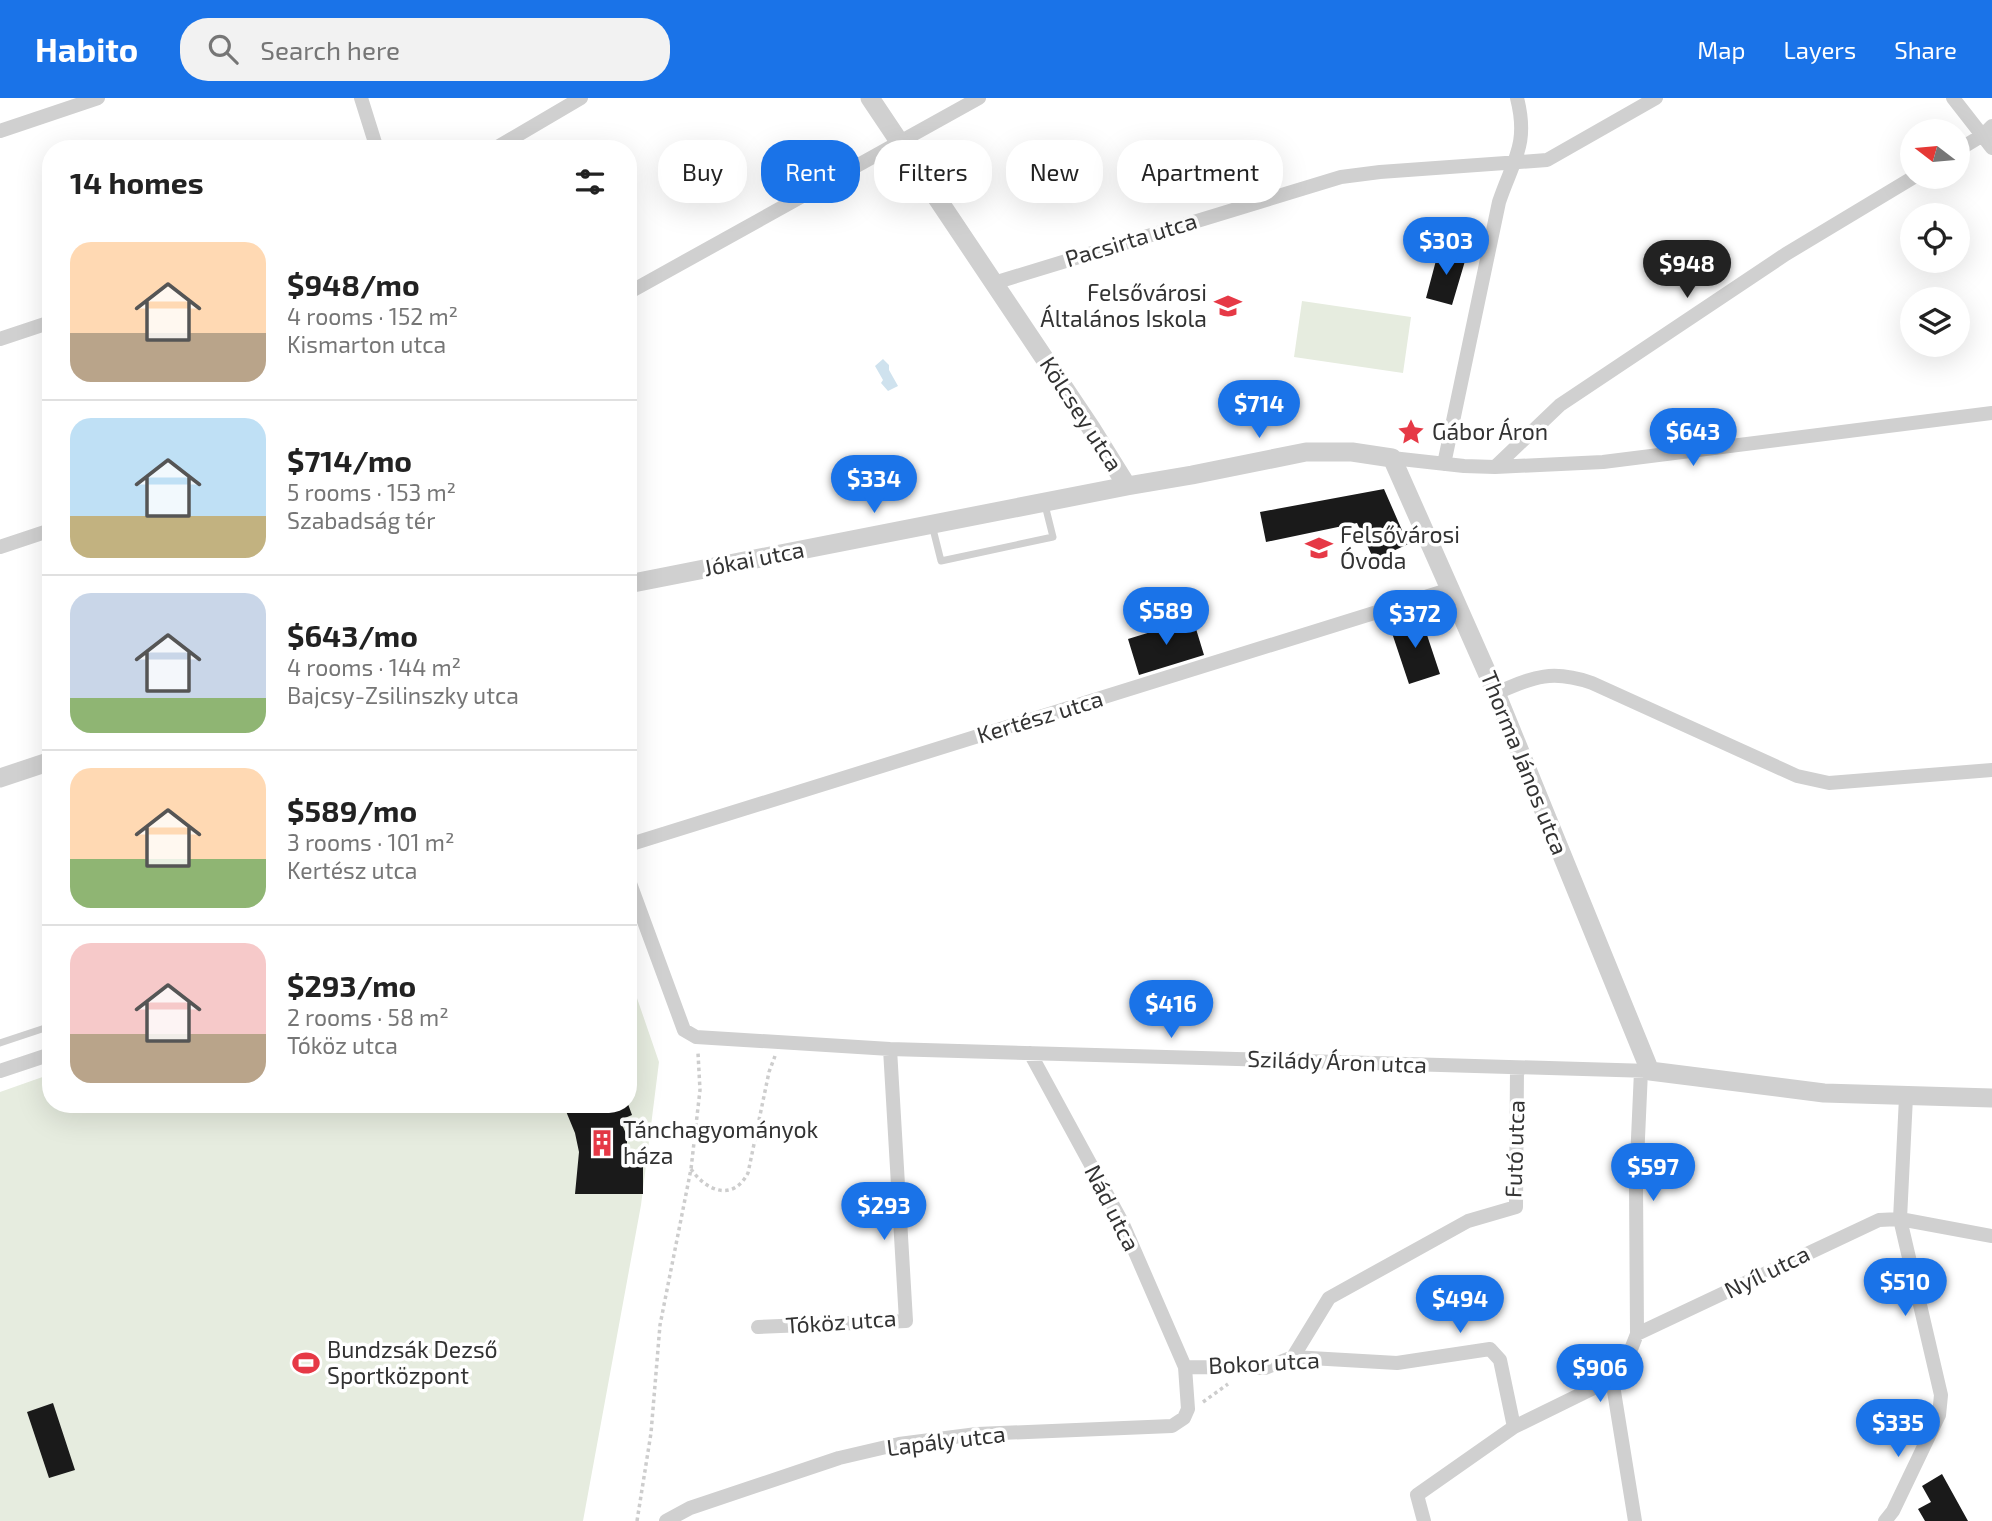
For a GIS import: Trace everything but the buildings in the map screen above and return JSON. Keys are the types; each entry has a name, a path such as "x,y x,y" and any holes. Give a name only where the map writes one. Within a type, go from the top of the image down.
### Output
{"street":[{"path":"0,131 98,98"},
{"path":"361,98 373,140"},
{"path":"509,140 581,98"},
{"name":"Kölcsey utca","path":"870,98 897,140"},
{"path":"902,140 979,98"},
{"path":"1444,464 1499,202 1522,141 1517,98"},
{"name":"Pacsirta utca","path":"994,282 1341,177 1546,160 1656,98"},
{"path":"1953,98 1988,130 1992,148"},
{"path":"1970,142 1988,130"},
{"path":"637,288 874,155"},
{"path":"1495,467 1560,405 1787,254 1900,185"},
{"name":"Kölcsey utca","path":"940,203 1127,486"},
{"path":"0,338 42,325"},
{"path":"1392,458 1495,467 1603,462 1992,413"},
{"name":"Jókai utca","path":"637,582 1306,452 1352,452 1392,458"},
{"name":"Thorma János utca","path":"1392,458 1496,693 1645,1071"},
{"path":"0,548 42,533"},
{"name":"Kertész utca","path":"637,842 1451,589"},
{"path":"1496,693 1529,679 1552,675 1571,676 1797,776 1829,783 1992,770"},
{"path":"0,778 42,764"},
{"path":"637,900 690,1033"},
{"name":"Szilády Áron utca","path":"690,1033 890,1049 1645,1071 1824,1093 1992,1098"},
{"name":"Tóköz utca","path":"758,1327 906,1321 890,1049"},
{"name":"Nád utca","path":"1030,1053 1122,1222 1185,1367"},
{"path":"0,1071 42,1058"},
{"name":"Futó utca","path":"1293,1357 1329,1298 1468,1221 1516,1207 1517,1068"},
{"path":"1424,1521 1417,1495 1514,1427 1612,1379 1628,1357 1637,1334 1636,1184 1645,1071"},
{"path":"1885,1521 1893,1511 1939,1415 1941,1395 1900,1219 1906,1097"},
{"name":"Nyíl utca","path":"1637,1334 1869,1223 1900,1219 1992,1236"},
{"name":"Bokor utca","path":"1185,1367 1265,1368 1293,1357 1397,1363 1490,1349 1500,1360 1514,1427"},
{"path":"1185,1367 1188,1409"},
{"path":"1612,1379 1635,1521"},
{"name":"Lapály utca","path":"666,1521 690,1508 827,1462 899,1444 977,1434 1172,1426 1184,1418 1188,1409"}],"lane":[{"path":"932,524 942,561 1053,537 1045,502"},
{"path":"0,1043 42,1029"}],"path":[{"path":"637,1521 651,1433 660,1325 691,1169 700,1090 690,1033"},
{"path":"691,1169 705,1186 714,1189 727,1191 744,1182 769,1072 781,1042"},
{"path":"1188,1409 1209,1399 1237,1378"}],"shaded area":[{"path":"1302,301 1411,317 1403,373 1294,357"},
{"name":"Bundzsák Dezső Sportközpont","path":"637,998 659,1062 641,1205 583,1521 0,1521 0,1092 42,1077 42,1113 637,1113"}],"water":[{"path":"883,359 889,365 898,386 888,391 881,383 883,380 875,366"}],"place":[{"name":"Felsővárosi Általános Iskola","path":"1228,306"},
{"name":"Gábor Áron","path":"1411,432"},
{"name":"Felsővárosi Óvoda","path":"1319,548"},
{"name":"Tánchagyományok háza","path":"602,1143"},
{"name":"Bundzsák Dezső Sportközpont","path":"306,1363"}]}
